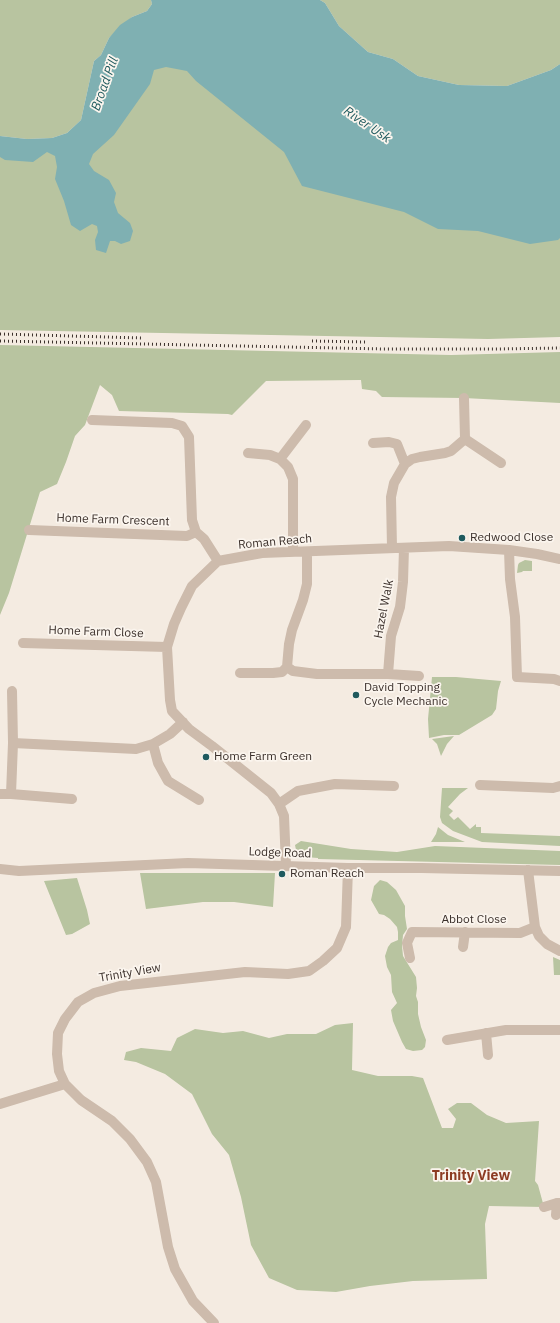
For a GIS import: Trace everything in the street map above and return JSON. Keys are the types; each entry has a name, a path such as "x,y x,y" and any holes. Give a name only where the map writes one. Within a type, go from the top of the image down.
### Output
{"street":[{"path":"464,398 465,438"},
{"path":"92,420 172,423 182,426 189,437 192,520 196,532 204,539 218,561 192,586 180,608 174,624 168,647 169,694 172,711 189,728 271,793 279,804 284,816 286,866"},
{"path":"280,459 306,426"},
{"path":"465,438 501,463"},
{"path":"392,548 391,497 394,483 405,464 412,459 450,451 465,438"},
{"path":"373,442 389,442 396,444 405,464"},
{"path":"248,453 270,454 280,459 288,467 293,479 293,552"},
{"name":"Home Farm Crescent","path":"29,530 187,536 196,532"},
{"name":"Roman Reach","path":"218,561 262,554 449,546 559,555"},
{"name":"Hazel Walk","path":"388,674 391,636 401,601 404,548"},
{"path":"508,550 515,617 517,677 554,679 560,681"},
{"path":"240,673 273,673 282,672 287,668 289,644 307,584 307,552"},
{"name":"Home Farm Close","path":"23,643 168,647"},
{"path":"287,668 293,671 317,674 388,674 419,676"},
{"path":"11,794 13,743 12,691"},
{"path":"13,743 136,749 153,744 170,734 183,722"},
{"path":"153,744 158,763 168,781 199,800"},
{"path":"279,804 298,791 334,784 394,786"},
{"path":"480,785 553,788 560,786"},
{"path":"0,794 72,799"},
{"name":"Lodge Road","path":"0,869 19,871 139,864 188,863 348,868 560,871"},
{"name":"Trinity View","path":"214,1323 193,1301 175,1268 168,1247 156,1182 147,1162 130,1139 112,1121 81,1100 65,1084 59,1071 57,1054 58,1033 65,1019 78,1002 94,993 120,986 238,972 288,974 309,971 337,948 346,927 348,868"},
{"path":"528,870 535,927 539,936 547,944 560,951"},
{"name":"Abbot Close","path":"410,958 407,943 412,932 520,933 535,927"},
{"path":"463,947 465,932"},
{"path":"447,1040 506,1030 560,1030"},
{"path":"486,1033 488,1055"},
{"path":"0,1104 65,1084"},
{"path":"544,1207 559,1203 556,1215"}],"green space":[{"path":"0,0 151,0 152,4 147,11 132,17 109,38 101,55 94,61 81,120 67,133 52,138 27,139 0,136"},
{"path":"320,0 560,0 560,64 551,70 507,86 459,85 418,76 393,59 368,52 339,26 325,3"},
{"path":"145,36 560,191 560,337 488,339 0,330 0,146 67,143"},
{"path":"0,345 451,355 560,352 560,403 464,398 382,397 376,391 362,389 361,380 266,381 232,415 119,411 112,395 100,385 85,425 75,436 57,484 40,492 9,593 0,615"},
{"path":"525,560 532,561 532,571 517,573 519,563"},
{"path":"432,677 456,677 501,681 496,709 492,715 459,735 444,735 429,738 428,719"},
{"path":"454,736 447,744 441,756 437,744 432,739"},
{"path":"442,788 468,788 448,807 453,811 449,815 454,820 458,817 470,829 476,824 476,827 481,827 481,833 560,836 560,846 482,842 453,831 442,823 440,817"},
{"path":"438,827 448,835 465,842 431,842"},
{"path":"301,841 351,849 397,852 435,846 560,851 560,865 318,859 305,857 299,854 295,845"},
{"path":"140,873 275,873 273,907 234,902 203,902 146,909"},
{"path":"77,878 90,924 72,934 66,935 44,881"},
{"path":"380,880 387,882 396,890 405,906 407,929 403,935 403,956 416,977 418,1014 426,1040 425,1047 422,1050 413,1051 406,1049 393,1021 391,1010 397,1003 392,992 391,975 387,967 385,956 391,943 398,940 398,932 397,927 390,919 379,914 371,900 374,886"},
{"path":"553,957 560,960 560,975 554,975"},
{"path":"353,1023 352,1070 378,1076 412,1076 423,1078 442,1128 453,1128 456,1119 448,1109 457,1103 471,1103 487,1115 506,1123 539,1121 535,1181 538,1185 544,1207 489,1206 485,1224 487,1279 413,1281 336,1292 297,1290 269,1278 251,1245 241,1197 229,1155 212,1134 192,1094 165,1074 136,1062 124,1060 126,1052 141,1048 171,1051 177,1038 195,1029 223,1033 243,1031 269,1038 287,1034 316,1034 335,1025"}],"water":[{"path":"151,0 320,0 325,3 339,26 368,52 393,59 418,76 459,85 507,86 551,70 560,64 560,238 558,240 530,244 478,231 438,229 404,212 302,186 284,152 196,81 187,71 166,67 154,70 150,84 114,135 93,154 89,164 94,171 109,180 116,193 114,202 118,213 130,223 133,231 130,241 121,244 115,241 110,241 106,253 96,250 95,240 98,232 97,226 92,224 80,231 71,225 64,201 55,179 57,167 55,156 47,152 33,162 5,160 0,157 0,136 27,139 52,138 67,133 81,120 94,61 101,55 109,38 120,25 132,17 147,11 152,4"}],"railway":[{"path":"0,334 142,338"},
{"path":"0,341 383,349 560,348"},
{"path":"312,341 366,342"}],"place":[{"name":"Redwood Close","path":"462,538"},
{"name":"David Topping Cycle Mechanic","path":"356,695"},
{"name":"Home Farm Green","path":"206,757"},
{"name":"Roman Reach","path":"282,874"}],"district":[{"name":"Trinity View","path":"471,1176"}],"water label":[{"name":"Broad Pill","path":"105,84"},
{"name":"River Usk","path":"367,125"}]}
